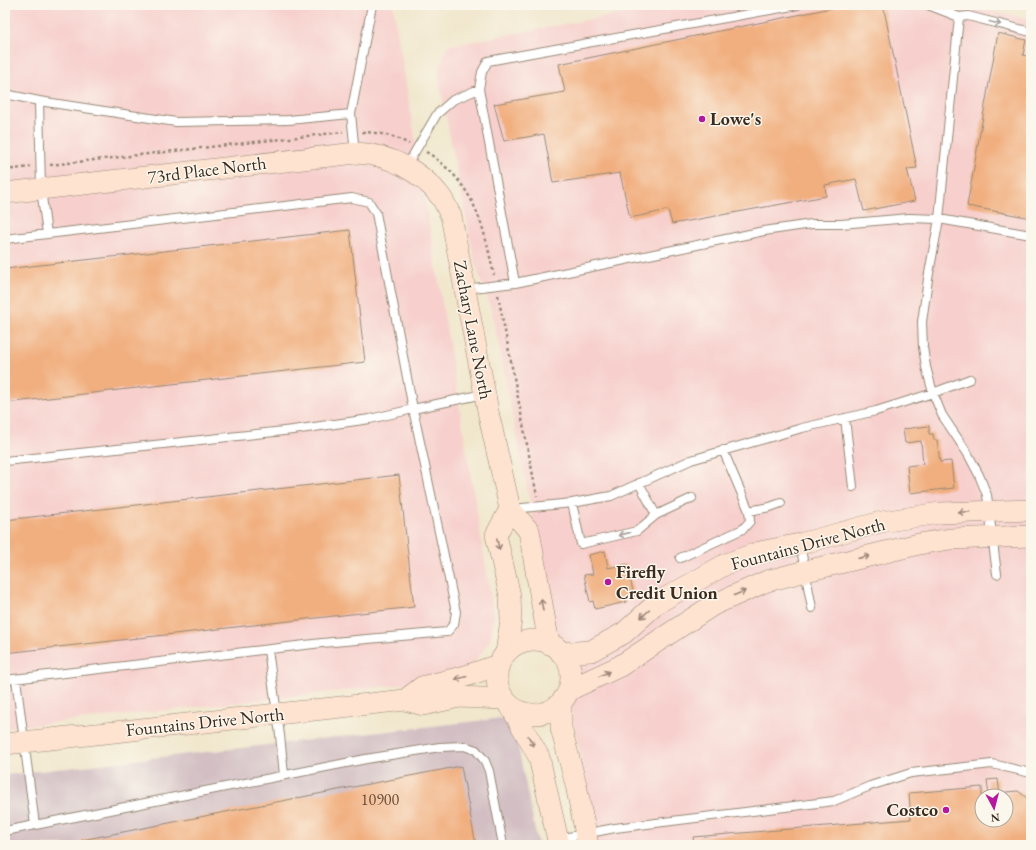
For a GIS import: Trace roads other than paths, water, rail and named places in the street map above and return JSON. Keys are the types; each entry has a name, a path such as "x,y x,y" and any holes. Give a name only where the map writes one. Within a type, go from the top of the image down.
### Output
{"street":[{"name":"73rd Place North","path":"5,193 356,153 386,158 406,167"},
{"name":"Zachary Lane North","path":"406,167 428,182 442,198 452,216 464,290 510,509 529,531 555,648"},
{"path":"510,509 496,535 510,596 511,620 502,659 496,677 498,688 539,757 558,842"},
{"name":"Fountains Drive North","path":"555,648 591,651 624,633 657,603 726,564 760,552 800,544 881,522 940,513 1031,510"},
{"name":"Fountains Drive North","path":"565,696 620,666 713,605 767,582 806,570 919,544 950,539 1031,536"},
{"path":"405,700 422,687 466,676 502,659 515,645 526,641 538,641 555,648 567,661 570,670 571,680 565,696 561,728 576,785 587,840"},
{"path":"507,703 521,712 532,715 553,709 565,696"},
{"name":"Fountains Drive North","path":"15,743 405,700 423,705 459,697 507,703"}],"lane":[{"path":"356,153 351,114 372,5"},
{"path":"515,284 479,89 482,72 488,61 798,5"},
{"path":"928,5 959,17 968,16 1031,32"},
{"path":"959,17 939,219 922,322 923,347 926,367 933,393 942,415 968,454 979,475 986,495 997,574"},
{"path":"406,167 437,114 453,100 479,89"},
{"path":"5,94 39,101 176,122 288,120 351,114"},
{"path":"39,101 42,189 47,234"},
{"path":"5,238 352,198 369,202 376,213 413,409 456,612 454,624 447,632 268,650 5,680"},
{"path":"464,290 515,284 764,231 812,224 840,224 909,218 939,219 1031,235"},
{"path":"510,509 572,503 611,496 691,460 724,450 876,411 933,393 970,379"},
{"path":"5,461 293,430 370,419 485,394"},
{"path":"845,418 853,488"},
{"path":"680,558 743,529 750,521 749,511 724,450"},
{"path":"639,483 656,515"},
{"path":"572,503 581,544 637,531 656,515 692,498"},
{"path":"749,511 781,503"},
{"path":"800,544 812,608"},
{"path":"268,650 284,775"},
{"path":"16,679 15,743 35,825"},
{"path":"5,831 366,759 440,747 464,746 476,750 485,761 489,771 503,845"},
{"path":"558,842 587,840 615,828 834,801 870,786 911,773 992,764 1030,774"}],"place":[{"name":"Lowe's","path":"702,119"},
{"name":"Firefly Credit Union","path":"608,582"},
{"name":"Costco","path":"946,810"}]}
